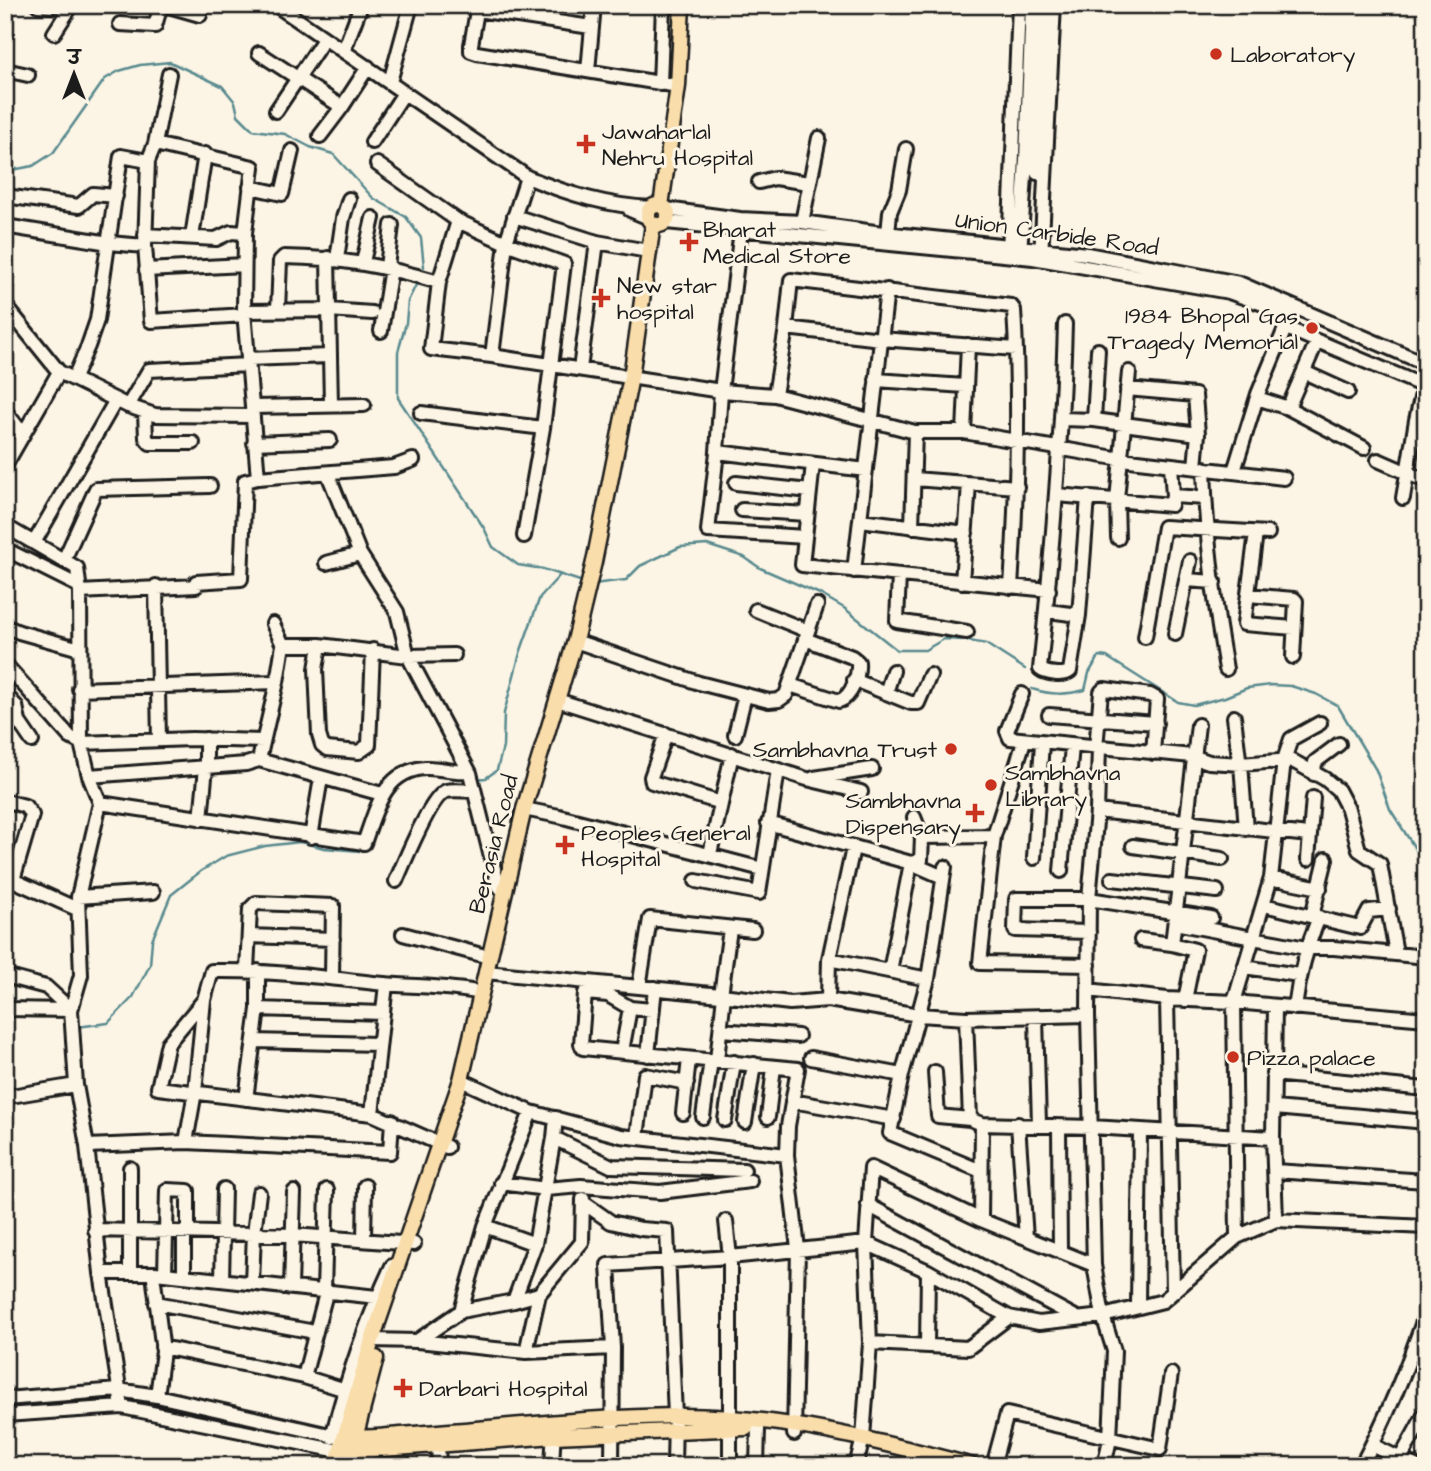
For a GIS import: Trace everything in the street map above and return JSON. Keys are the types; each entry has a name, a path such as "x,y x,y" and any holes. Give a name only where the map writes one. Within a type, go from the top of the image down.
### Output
{"main road":[{"name":"Berasia Road","path":"464,1082 481,993 490,973 489,957 504,892 579,642 598,563 634,377 678,86 682,5"},
{"name":"Berasia Road","path":"634,377 648,251 658,216"},
{"name":"Berasia Road","path":"344,1450 355,1393 376,1340 464,1082 528,810"},
{"path":"730,1422 758,1428 794,1429"},
{"path":"344,1450 554,1429 730,1422 794,1429 963,1465"},
{"path":"344,1450 438,1444 483,1435"}],"street":[{"path":"38,5 72,6"},
{"path":"120,24 155,26 163,5 200,15"},
{"path":"276,5 527,177 571,195 658,216"},
{"path":"344,50 361,5"},
{"path":"390,82 411,5"},
{"path":"588,71 594,5"},
{"path":"660,84 663,5"},
{"path":"1015,251 1019,5"},
{"path":"1015,251 1032,5"},
{"path":"1037,254 1044,5"},
{"path":"1037,254 1054,5"},
{"path":"54,33 72,6"},
{"path":"592,27 478,8 471,51 678,86"},
{"path":"276,111 324,39"},
{"path":"259,53 342,107"},
{"path":"320,136 368,66"},
{"path":"5,70 28,75"},
{"path":"169,74 155,144 148,161 145,241 151,321 278,310 372,313"},
{"path":"372,142 404,93"},
{"path":"802,222 819,138"},
{"path":"155,144 205,153 253,166 244,265 248,362 258,478"},
{"path":"888,233 890,212 899,190 906,149"},
{"path":"250,187 282,194 292,151"},
{"path":"192,237 205,153"},
{"path":"74,377 97,320 121,156 148,161"},
{"path":"377,164 458,221 506,243 564,264 543,428 524,536"},
{"path":"492,356 506,243 527,177"},
{"path":"759,182 775,178 809,183"},
{"path":"5,196 79,206 93,194 116,196"},
{"path":"331,404 329,310 333,259 349,200"},
{"path":"514,216 597,242 648,251"},
{"name":"Union Carbide Road","path":"658,216 741,230 1015,251"},
{"name":"Union Carbide Road","path":"658,216 802,222 888,233 1037,254 1229,292 1291,314 1425,380"},
{"path":"363,262 373,218"},
{"path":"458,221 439,282 431,349 721,391 775,395 915,432 964,432 1121,459 1284,478"},
{"path":"381,331 392,225"},
{"path":"5,226 109,243 192,237 216,239 232,232 245,233"},
{"path":"741,230 721,391 708,531 805,537"},
{"path":"580,369 597,242"},
{"name":"Union Carbide Road","path":"1037,254 1094,255 1239,283 1426,364"},
{"path":"278,310 280,261 284,257 363,262 439,282"},
{"path":"146,270 244,265"},
{"path":"775,395 791,280 1011,306 1014,310 1016,349 1017,441 1011,587"},
{"path":"854,570 887,290"},
{"path":"5,305 58,372 74,377 145,413 253,412 331,404 364,405"},
{"path":"1234,471 1257,398 1291,314"},
{"path":"1065,324 1057,495 1048,611 1040,669 1043,672 1065,674 1070,671 1079,615 1088,497"},
{"path":"1284,327 1425,380 1421,421 1403,498"},
{"path":"786,328 881,339 1016,349"},
{"path":"1289,408 1317,341"},
{"path":"964,432 968,345"},
{"path":"1094,420 1098,350"},
{"path":"34,541 122,403 149,370 329,356"},
{"path":"5,466 9,448 23,433 58,372"},
{"path":"1118,538 1117,500 1129,372"},
{"path":"1304,372 1348,392"},
{"path":"876,380 965,386"},
{"path":"1127,389 1195,396 1200,468 1219,632 1226,669"},
{"path":"1257,398 1289,408 1364,448"},
{"path":"5,411 23,433"},
{"path":"145,413 146,438 150,443 193,443"},
{"path":"421,414 543,428"},
{"path":"1062,419 1094,420 1198,434"},
{"path":"912,527 915,432"},
{"path":"254,443 330,440"},
{"path":"717,452 866,470"},
{"path":"5,549 79,589 196,586 196,582 241,579 245,481 394,467 413,460"},
{"path":"1378,460 1426,481"},
{"path":"813,464 802,565 1049,590"},
{"path":"1145,637 1164,527 1172,500 1171,465"},
{"path":"328,474 360,554 397,612 408,656 471,780 498,885 504,892"},
{"path":"914,479 1017,487"},
{"path":"736,484 810,491"},
{"path":"962,582 970,484"},
{"path":"64,560 96,489 210,486"},
{"path":"1057,495 1117,500 1205,498"},
{"path":"742,510 807,514"},
{"path":"860,520 966,534"},
{"path":"5,526 77,568 80,743 100,803 77,903 81,975 71,1010 76,1085 87,1146 100,1273 122,1407"},
{"path":"1164,527 1262,533 1244,624 1294,628"},
{"path":"326,563 360,554"},
{"path":"1175,634 1190,561"},
{"path":"899,575 897,621 967,632"},
{"path":"1186,580 1214,582"},
{"path":"156,586 159,740"},
{"path":"1248,595 1296,601 1293,657"},
{"path":"579,642 699,683 769,701 779,700 786,695 817,606"},
{"path":"756,610 858,662 850,693 844,700 839,701 790,685"},
{"path":"1048,611 1079,615"},
{"path":"259,761 283,645 273,624"},
{"path":"5,626 80,649"},
{"path":"283,645 320,645 408,656 454,655"},
{"path":"320,645 316,669 319,735 322,745 327,749 359,752 369,746 373,650"},
{"path":"5,664 70,737 80,743 206,739 263,741"},
{"path":"886,693 893,671"},
{"path":"854,680 911,703 918,703 930,675"},
{"path":"79,689 277,682"},
{"path":"1104,1466 1110,1439 1114,1351 1103,1316 1094,1265 1088,990 1089,900 1097,811 1097,748 1101,692 1104,689 1153,696 1158,702 1153,753"},
{"path":"5,694 16,706 19,722 32,741"},
{"path":"1022,694 1007,731 1010,738 1192,757 1209,762 1241,764 1291,760 1338,790 1348,809 1359,850 1380,864 1396,953"},
{"path":"735,735 745,695"},
{"path":"561,701 807,779 861,792"},
{"path":"1049,715 1156,723"},
{"path":"1234,717 1246,829"},
{"path":"1237,1237 1234,1002 1271,878 1284,760 1292,739 1320,723"},
{"path":"1172,944 1192,757 1198,725"},
{"path":"666,734 651,777 652,782 721,803"},
{"path":"201,819 206,739"},
{"path":"1024,740 995,836 980,964 1089,965"},
{"path":"1034,858 1042,743"},
{"path":"1314,774 1315,762 1339,744"},
{"path":"1061,871 1072,746"},
{"path":"710,854 732,754"},
{"path":"89,776 259,761 382,794"},
{"path":"100,803 364,844 382,794 394,779 407,771 426,768 460,772 471,780"},
{"path":"807,779 872,769"},
{"path":"696,881 759,893 778,770"},
{"path":"311,837 321,778"},
{"path":"396,881 425,816 441,794 471,780"},
{"path":"1308,859 1313,798"},
{"path":"6,801 24,806 32,815 9,878 77,903 153,892"},
{"path":"528,810 560,812 762,869"},
{"path":"1097,811 1308,835"},
{"path":"912,863 921,860 922,837 914,817"},
{"path":"768,823 944,872 929,979 902,1075 890,1133 981,1171"},
{"path":"922,837 995,836"},
{"path":"1133,846 1222,859"},
{"path":"828,1000 830,960 853,848"},
{"path":"1295,1008 1299,975 1315,916 1326,859"},
{"path":"890,971 912,863"},
{"path":"1112,878 1217,891"},
{"path":"1271,878 1321,888"},
{"path":"1089,932 1015,930 1016,899 1089,900 1306,948 1426,957"},
{"path":"246,1099 258,1009 249,936 250,909 256,903 333,906 332,977"},
{"path":"1264,905 1360,928 1369,911 1390,909"},
{"path":"1175,918 1211,918"},
{"path":"639,987 650,919 753,930"},
{"path":"1334,948 1346,924"},
{"path":"703,1117 721,1030 722,995 730,929"},
{"path":"403,934 489,957"},
{"path":"249,936 333,939"},
{"path":"1141,940 1195,950 1185,1000"},
{"path":"830,960 929,979"},
{"path":"1244,967 1299,975"},
{"path":"186,1142 195,1092 204,1000 212,971 252,971 386,984 457,987 481,993"},
{"path":"490,973 585,988 608,995 630,1008 652,1010"},
{"path":"5,976 46,987 71,1010"},
{"path":"372,1114 386,984"},
{"path":"585,988 655,988 790,1003 828,1000 919,1014 966,1018 1088,1015"},
{"path":"585,988 581,1044 583,1048 798,1069 788,1126 787,1155 798,1249 794,1429"},
{"path":"648,1055 655,988"},
{"path":"1088,990 1167,999 1234,1002 1426,1019"},
{"path":"1167,999 1173,1290"},
{"path":"204,1000 169,1043 158,1088 372,1114 444,1145"},
{"path":"1275,1007 1273,1138 1276,1220"},
{"path":"622,1051 630,1008"},
{"path":"5,1009 71,1010"},
{"path":"258,1009 383,1013"},
{"path":"966,1018 981,1171 981,1220"},
{"path":"1036,1018 1039,1124"},
{"path":"721,1030 798,1036"},
{"path":"254,1041 379,1044"},
{"path":"811,1058 902,1075"},
{"path":"683,1113 689,1059"},
{"path":"725,1120 734,1062"},
{"path":"745,1122 754,1064"},
{"path":"768,1117 774,1067"},
{"path":"935,1072 939,1116 1059,1127 1273,1138"},
{"path":"1273,1074 1426,1089"},
{"path":"637,1138 645,1075 687,1083"},
{"path":"464,1082 531,1112 621,1136 787,1155"},
{"path":"5,1097 76,1085"},
{"path":"792,1101 894,1119"},
{"path":"1275,1108 1426,1122"},
{"path":"461,1311 485,1226 531,1112"},
{"path":"514,1301 535,1244 556,1118"},
{"path":"87,1146 186,1142 390,1152 392,1121"},
{"path":"1018,1124 1026,1238"},
{"path":"1059,1127 1060,1251"},
{"path":"1138,1306 1140,1130"},
{"path":"501,1184 546,1189 581,1186 672,1191 747,1176 611,1166 554,1138"},
{"path":"609,1189 611,1166"},
{"path":"130,1168 130,1272"},
{"path":"856,1466 862,1442 870,1343 866,1243 871,1168 981,1220 1094,1265"},
{"path":"1275,1171 1426,1181"},
{"path":"364,1239 365,1186"},
{"path":"527,1352 539,1294 582,1242 584,1203 581,1186"},
{"path":"222,1280 224,1189"},
{"path":"165,1274 167,1190 188,1191 184,1276"},
{"path":"304,1377 324,1294 327,1191"},
{"path":"291,1287 294,1192"},
{"path":"252,1283 259,1193"},
{"path":"584,1203 611,1222 641,1229 667,1231 675,1423 674,1466"},
{"path":"868,1205 1078,1319"},
{"path":"612,1466 613,1348 608,1265 730,1258 866,1243 928,1271 1009,1317 1039,1323 1103,1316 1163,1301 1237,1237 1276,1220 1426,1227"},
{"path":"726,1221 730,1258 730,1466"},
{"path":"485,1226 535,1244"},
{"path":"95,1230 254,1233 407,1243 377,1297 355,1393 304,1377 162,1347"},
{"path":"927,1346 928,1271"},
{"path":"100,1273 165,1274 291,1287 324,1294 377,1297"},
{"path":"154,1282 162,1347 157,1396"},
{"path":"416,1341 461,1311 539,1294"},
{"path":"156,1303 316,1332"},
{"path":"1361,1466 1411,1356 1426,1313"},
{"path":"870,1343 968,1348 1009,1317"},
{"path":"376,1340 416,1341 527,1352 613,1348"},
{"path":"993,1466 1007,1414 1160,1449 1171,1374"},
{"path":"5,1399 118,1390 157,1396 344,1450"},
{"path":"5,1415 122,1407 344,1450"},
{"path":"1400,1459 1426,1412"},
{"path":"757,1466 758,1428"},
{"path":"552,1466 554,1429"},
{"path":"438,1444 439,1466"},
{"path":"1372,1445 1415,1466"},
{"path":"365,1466 368,1450"}],"waterway":[{"path":"5,169 33,166 53,153 105,79 119,71 140,65 170,62 222,86 235,102 238,115 253,130 285,134 310,147 333,154 373,198 406,217 421,238 424,267"},
{"path":"418,281 408,301 406,323 398,352 398,398 484,528 493,547 518,565 543,569 583,582"},
{"path":"593,584 626,580 640,566 680,547 707,545 744,557 760,568 820,594 844,608 897,650 925,650 944,639 964,640 986,644 1025,669"},
{"path":"475,779 486,778 497,770 503,747 504,713 520,653 540,597 560,575"},
{"path":"1032,689 1058,694 1085,690 1089,673 1099,656 1107,657 1178,702 1194,705 1247,688 1271,685 1291,686 1316,694 1338,706 1376,770 1390,809 1426,861"},
{"path":"451,777 468,779"},
{"path":"376,828 383,808"},
{"path":"77,1027 108,1023 133,997 150,965 152,940 171,895 201,871 226,856 265,846 300,842 324,848 360,851 364,848"}],"place":[{"name":"Laboratory","path":"1216,54"},
{"name":"Jawaharlal Nehru Hospital","path":"586,144"},
{"name":"Bharat Medical Store","path":"689,242"},
{"name":"New star hospital","path":"601,298"},
{"name":"1984 Bhopal Gas Tragedy Memorial","path":"1312,328"},
{"name":"Sambhavna Trust","path":"951,749"},
{"name":"Sambhavna Library","path":"991,785"},
{"name":"Sambhavna Dispensary","path":"975,813"},
{"name":"Peoples General Hospital","path":"565,845"},
{"name":"Pizza palace","path":"1233,1057"},
{"name":"Darbari Hospital","path":"403,1388"}]}
